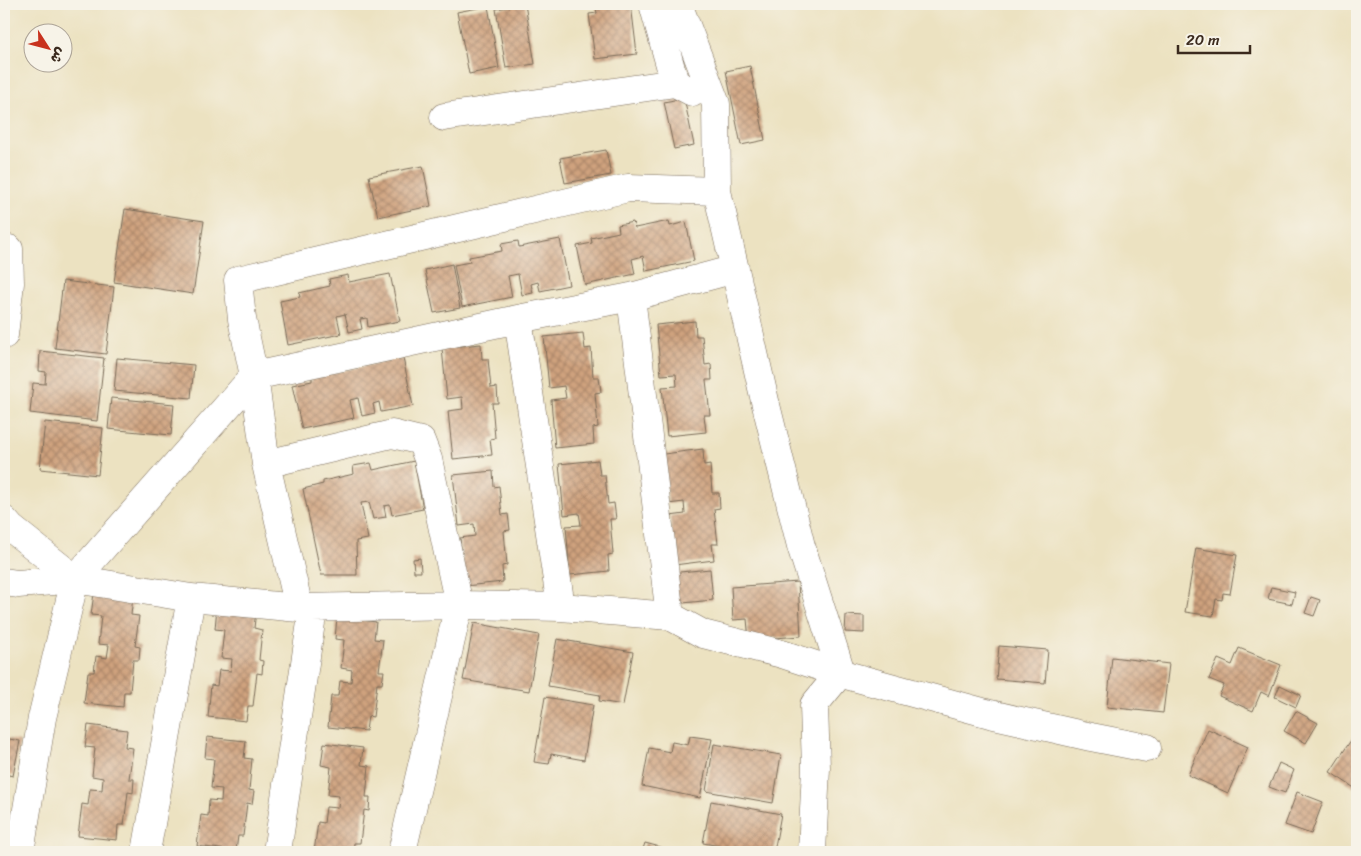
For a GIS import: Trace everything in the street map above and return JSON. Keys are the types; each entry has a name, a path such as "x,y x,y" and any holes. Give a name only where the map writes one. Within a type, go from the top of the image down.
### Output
{"street":[{"path":"653,4 675,83"},
{"path":"678,4 716,104 717,191 765,401 801,546 841,672"},
{"path":"444,116 675,83 716,104"},
{"path":"277,852 306,608 266,464 254,376 242,319 238,280 628,188 717,191"},
{"path":"4,249 9,250 10,284 4,335"},
{"path":"20,852 42,718 75,579 254,376 518,318 631,297 735,269"},
{"path":"631,297 670,616"},
{"path":"518,318 562,607"},
{"path":"266,464 392,434 421,441 428,459 459,605 402,852"},
{"path":"4,520 11,528 75,579"},
{"path":"4,582 18,584 75,579 191,598 306,608 459,605 562,607 670,616 703,634 738,642 846,675 990,714 1147,748"},
{"path":"146,852 191,598"},
{"path":"812,852 816,768 814,705 841,672"}],"building":[{"path":"525,4 535,64 506,68 496,9"},
{"path":"595,4 631,4 637,54 595,59 589,14 597,13"},
{"path":"488,6 499,68 469,74 457,12"},
{"path":"750,66 765,140 741,145 726,71"},
{"path":"684,98 694,145 674,149 664,102"},
{"path":"606,150 611,175 565,183 560,158"},
{"path":"423,166 431,206 378,217 369,176"},
{"path":"125,209 204,221 193,294 114,282"},
{"path":"669,221 670,226 686,222 694,261 646,271 643,256 632,259 635,274 585,285 577,246 592,243 591,238 619,232 618,225 633,222 635,228"},
{"path":"560,239 569,285 540,291 538,282 531,284 533,293 522,295 518,274 508,276 512,297 462,307 454,265 470,262 469,257 502,251 501,244 518,241 519,247"},
{"path":"452,264 460,308 434,313 425,270"},
{"path":"390,274 400,321 368,327 367,318 360,319 362,329 349,332 345,314 337,316 341,334 288,345 280,301 300,297 299,293 330,286 329,279 348,275 349,282"},
{"path":"63,281 114,287 106,354 55,348"},
{"path":"695,321 696,336 702,336 705,365 711,364 712,380 706,380 710,415 704,415 706,432 667,436 662,387 677,386 676,374 661,375 656,325"},
{"path":"583,333 585,349 591,348 593,377 599,377 601,392 595,393 598,427 593,428 594,444 555,448 551,400 566,398 564,386 549,388 544,337"},
{"path":"481,344 482,359 488,359 491,388 497,387 498,403 492,403 495,438 490,439 492,455 453,459 448,411 463,409 462,397 447,399 442,348"},
{"path":"40,351 104,358 97,421 30,413 33,383 45,384 46,372 39,371"},
{"path":"117,358 194,365 191,398 114,391"},
{"path":"403,358 413,406 381,412 379,402 373,404 375,413 362,416 358,398 350,400 354,418 302,429 292,385 312,381 312,377"},
{"path":"111,398 174,404 171,435 108,429"},
{"path":"45,422 103,428 98,475 40,469"},
{"path":"703,449 704,465 710,464 712,493 719,493 720,508 714,509 718,544 712,544 714,560 674,565 670,516 685,514 684,502 668,504 664,454"},
{"path":"598,460 600,475 605,475 608,504 614,503 616,519 610,519 613,554 608,555 609,571 570,575 566,526 581,525 579,513 564,515 559,464"},
{"path":"414,461 423,509 392,515 390,505 384,506 386,517 373,519 369,502 361,503 368,539 356,541 357,575 321,575 303,489 323,484 323,481 354,474 353,466 371,463 373,470"},
{"path":"493,471 494,487 499,486 502,515 508,514 510,530 504,531 507,565 502,566 503,582 465,586 460,538 475,536 474,524 459,526 453,475"},
{"path":"1196,548 1237,555 1230,594 1223,593 1222,600 1216,599 1213,616 1185,612"},
{"path":"420,558 421,572 414,572 413,559"},
{"path":"710,569 713,600 673,604 670,573"},
{"path":"798,582 801,636 749,640 747,619 733,620 731,587"},
{"path":"1271,587 1295,592 1292,604 1268,599"},
{"path":"94,593 133,597 131,615 139,616 135,646 140,647 139,660 133,660 130,692 124,692 123,707 84,703 88,672 94,672 96,656 107,658 109,645 98,644 101,616 91,615"},
{"path":"1311,597 1320,600 1314,616 1305,613"},
{"path":"217,607 256,611 254,628 262,630 259,660 263,661 262,674 257,673 253,706 248,706 246,721 208,717 211,685 217,686 219,670 231,671 232,659 221,658 224,630 215,629"},
{"path":"846,615 864,616 864,633 845,632"},
{"path":"337,617 376,622 374,639 383,640 379,671 384,671 382,684 377,684 373,717 368,716 366,731 328,727 331,696 338,696 340,681 351,682 352,670 341,668 344,640 335,639"},
{"path":"474,623 539,635 529,691 463,680"},
{"path":"557,639 633,652 623,705 599,701 600,695 548,686"},
{"path":"999,646 1048,650 1045,683 996,679"},
{"path":"1239,648 1281,665 1269,696 1261,692 1253,711 1219,696 1224,685 1209,679 1218,659 1232,665"},
{"path":"1112,657 1169,664 1163,713 1107,707"},
{"path":"1280,685 1301,695 1296,707 1275,697"},
{"path":"545,697 593,705 584,760 551,754 549,764 534,762"},
{"path":"1296,711 1318,723 1306,743 1284,731"},
{"path":"88,725 127,730 125,747 133,748 129,779 134,779 133,793 128,792 124,825 118,825 117,840 78,836 82,804 88,805 90,789 102,790 103,778 92,776 95,748 85,747"},
{"path":"1208,729 1248,747 1228,793 1188,775"},
{"path":"1357,731 1357,787 1356,789 1330,772"},
{"path":"690,736 712,739 700,798 642,786 649,748 670,752 672,742 688,745"},
{"path":"207,737 246,741 244,758 252,759 249,790 254,791 252,804 247,803 243,836 238,836 236,851 197,846 201,815 208,816 209,800 221,801 222,789 211,788 214,759 205,758"},
{"path":"4,738 20,741 13,776 4,774"},
{"path":"324,743 363,748 361,765 369,766 366,797 370,797 369,811 364,810 360,843 354,843 353,852 314,852 318,822 324,823 326,807 338,808 339,796 328,795 331,767 321,765"},
{"path":"714,744 781,755 773,803 706,791"},
{"path":"1279,763 1294,770 1285,793 1269,787"},
{"path":"1297,792 1323,802 1311,834 1285,825"},
{"path":"711,801 781,814 774,852 753,852 703,843"},
{"path":"645,843 679,852 642,852"}]}
